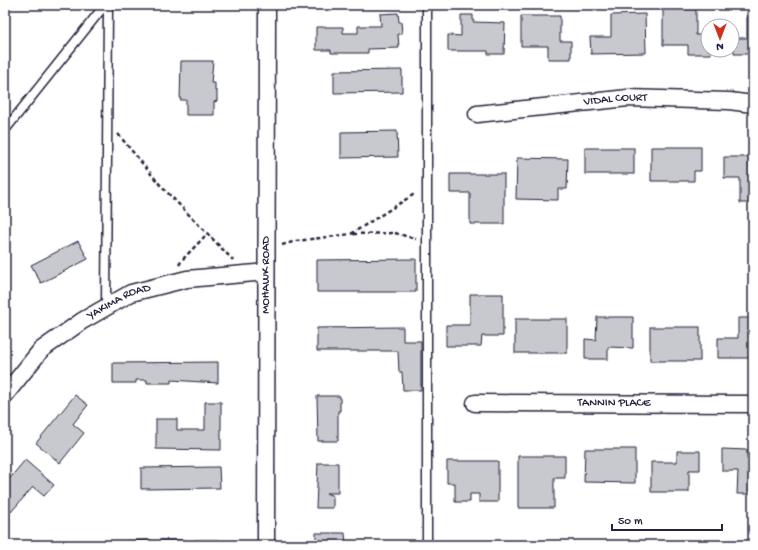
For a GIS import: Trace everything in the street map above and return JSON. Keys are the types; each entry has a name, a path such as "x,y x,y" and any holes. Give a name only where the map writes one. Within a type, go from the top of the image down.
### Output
{"street":[{"name":"MOHAWK ROAD","path":"266,545 267,5"},
{"name":"VIDAL COURT","path":"477,114 628,98 729,101 753,104"},
{"name":"YAKIMA ROAD","path":"5,395 41,350 82,321 131,293 187,280 266,272"},
{"name":"TANNIN PLACE","path":"475,403 753,404"}],"lane":[{"path":"106,307 108,5"},
{"path":"5,130 100,11 108,5"},
{"path":"427,5 427,545"}],"path":[{"path":"107,121 161,186 246,274"},
{"path":"351,234 427,186"},
{"path":"170,284 182,260 208,233"},
{"path":"266,249 296,241 351,234 396,233 415,238 428,251"}],"building":[{"path":"663,9 696,9 696,35 700,35 700,54 688,54 688,45 663,45"},
{"path":"747,12 753,12 753,54 740,54 740,38 747,38"},
{"path":"398,13 402,33 398,34 399,48 368,49 368,53 331,53 331,50 316,50 316,27 343,27 343,33 358,33 358,26 381,26 380,14"},
{"path":"645,14 646,53 591,54 590,37 611,37 611,15"},
{"path":"461,15 473,15 473,22 505,23 504,54 488,54 488,51 448,51 448,35 461,36"},
{"path":"521,16 560,16 560,41 571,41 571,59 548,59 548,46 521,46"},
{"path":"181,61 213,61 211,83 215,83 215,91 217,91 217,101 214,102 214,115 186,115 186,100 180,100"},
{"path":"402,70 402,92 334,93 334,71"},
{"path":"397,131 398,157 341,158 341,132"},
{"path":"651,147 701,147 701,171 694,171 694,181 651,181"},
{"path":"585,148 634,148 634,174 585,174"},
{"path":"724,157 750,157 750,167 753,167 753,203 740,203 740,178 724,178"},
{"path":"517,158 568,159 567,189 558,189 558,200 516,199"},
{"path":"450,174 504,174 504,224 470,224 470,193 450,193"},
{"path":"78,241 88,259 41,283 31,265"},
{"path":"416,259 416,292 317,292 317,260"},
{"path":"470,294 503,294 503,336 482,336 481,346 446,346 446,325 470,325"},
{"path":"597,317 633,317 633,348 608,347 608,359 585,359 585,339 596,340"},
{"path":"738,318 753,318 753,358 718,358 718,338 738,338"},
{"path":"515,319 567,319 567,353 515,353"},
{"path":"403,327 403,341 421,341 421,390 403,390 402,372 399,372 398,351 317,351 317,328"},
{"path":"650,327 700,327 700,361 650,361"},
{"path":"218,362 218,383 171,380 171,383 147,383 147,380 136,380 136,383 113,383 113,363"},
{"path":"75,395 88,405 73,424 84,433 60,463 36,443"},
{"path":"317,396 340,396 340,411 338,411 338,441 318,441"},
{"path":"205,402 221,402 221,450 156,449 156,419 177,419 177,430 205,430"},
{"path":"585,449 635,449 635,483 584,482"},
{"path":"722,449 747,450 747,459 753,460 753,494 737,494 738,471 722,471"},
{"path":"677,451 700,451 700,470 689,470 689,492 651,492 651,462 677,462"},
{"path":"518,456 565,456 565,478 554,478 554,508 518,508"},
{"path":"25,460 54,485 44,496 33,487 11,512 5,507 5,484"},
{"path":"447,461 498,461 498,502 479,502 479,494 470,494 470,502 455,502 455,483 447,483"},
{"path":"318,463 338,463 338,493 326,493 333,496 333,508 316,508"},
{"path":"219,467 220,488 141,489 141,468"},
{"path":"316,533 345,533 346,545 316,545"},
{"path":"151,540 151,545 127,545 127,541"},
{"path":"161,540 186,540 186,545 161,545"},
{"path":"195,540 219,540 219,545 195,545"}]}
